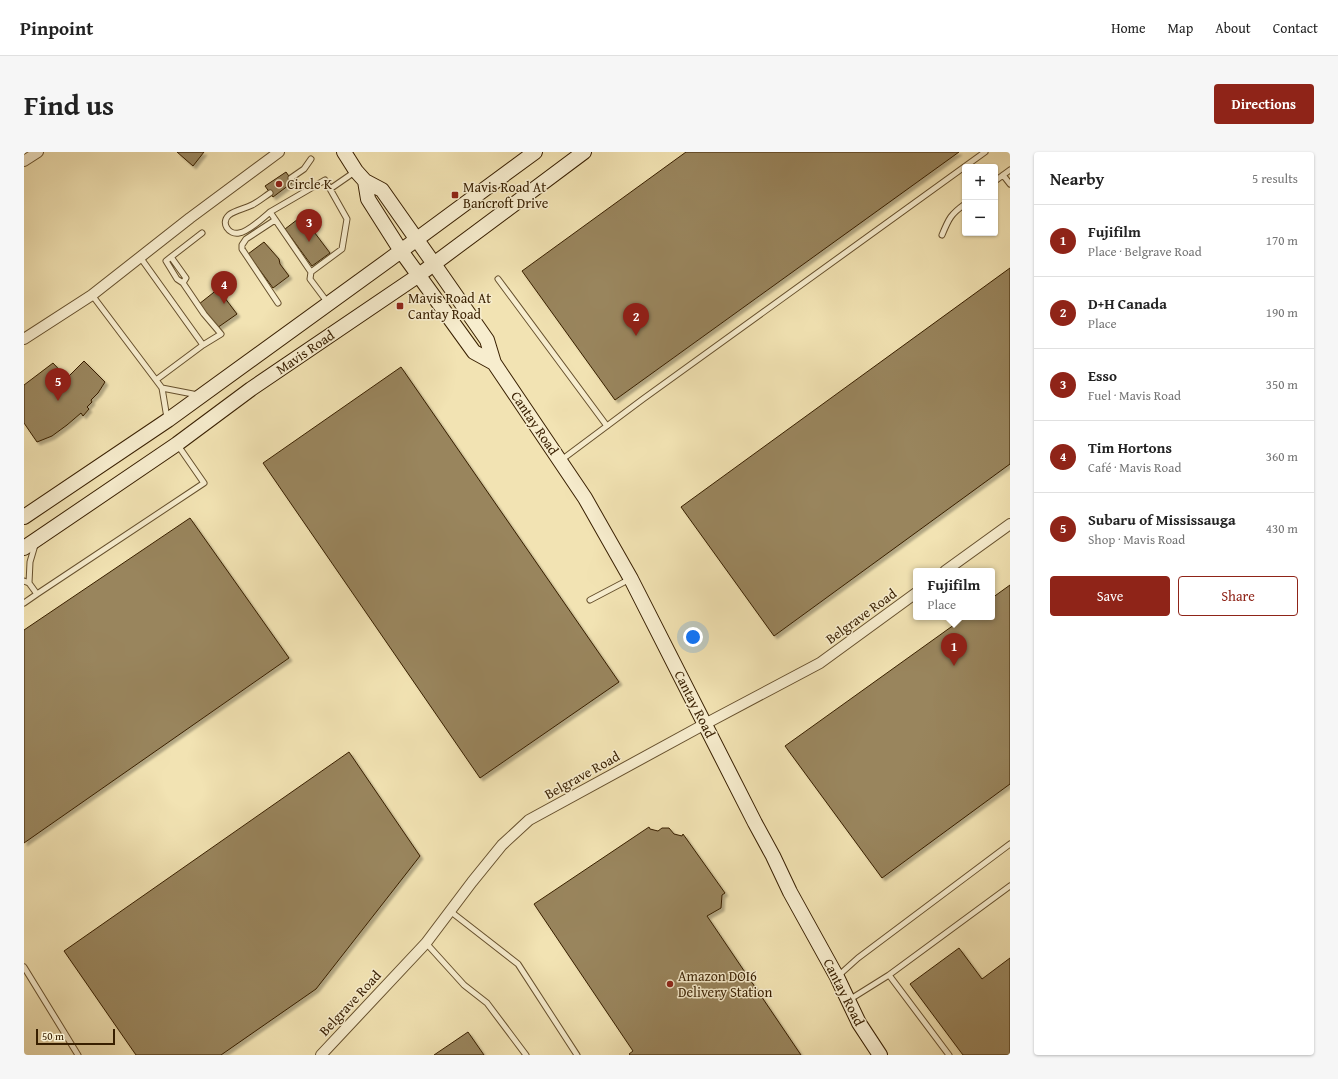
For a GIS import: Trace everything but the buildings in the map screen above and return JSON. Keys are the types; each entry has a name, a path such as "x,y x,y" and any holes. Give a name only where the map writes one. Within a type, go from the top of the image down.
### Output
{"main road":[{"path":"344,152 361,176"},
{"name":"Mavis Road","path":"24,517 168,420 535,152"},
{"name":"Mavis Road","path":"24,548 177,444 251,389 419,275 584,152"},
{"name":"Cantay Road","path":"361,176 382,190 487,340 494,363 585,498 631,579 790,892 837,977 859,1023 880,1055"},
{"name":"Cantay Road","path":"361,176 368,199 401,251 474,352 494,363"}],"street":[{"path":"24,161 38,152"},
{"path":"24,339 92,295 196,213 279,152"},
{"path":"949,568 1010,524"},
{"name":"Belgrave Road","path":"321,1055 426,943 502,845 529,820 704,724 820,663 913,595"}],"lane":[{"path":"560,461 985,152"},
{"path":"291,178 304,169 312,159"},
{"path":"998,179 1010,170"},
{"path":"1003,175 1010,184"},
{"path":"330,189 361,176"},
{"path":"270,193 250,206 238,210 228,216 225,223 226,228 230,232 239,234 247,230 270,212 325,180 347,219 342,248 311,272"},
{"path":"942,235 953,212 962,206"},
{"path":"270,212 311,272 310,279 328,304"},
{"path":"275,220 246,239 242,245 242,249 278,303"},
{"path":"156,380 203,345 221,334 204,314 183,283 186,278 171,257 202,233"},
{"path":"140,257 203,345"},
{"path":"498,279 607,426"},
{"path":"92,295 162,388 168,420"},
{"path":"162,388 201,396"},
{"path":"24,603 204,483 177,444"},
{"path":"36,594 26,582 37,539"},
{"path":"590,600 631,579"},
{"path":"837,977 858,958 1010,844"},
{"path":"848,1000 889,975 1010,886"},
{"path":"450,911 518,964 577,1055"},
{"path":"426,943 464,985 487,1003 526,1055"},
{"path":"24,967 78,1055"},
{"path":"889,975 949,1055"}],"place":[{"name":"Circle K","path":"279,184"},
{"name":"Mavis Road At Bancroft Drive","path":"455,195"},
{"name":"Esso","path":"309,242"},
{"name":"Tim Hortons","path":"224,304"},
{"name":"Mavis Road At Cantay Road","path":"400,306"},
{"name":"D+H Canada","path":"636,336"},
{"name":"Subaru of Mississauga","path":"58,401"},
{"name":"Fujifilm","path":"954,666"},
{"name":"Amazon DOI6 Delivery Station","path":"670,984"}]}
